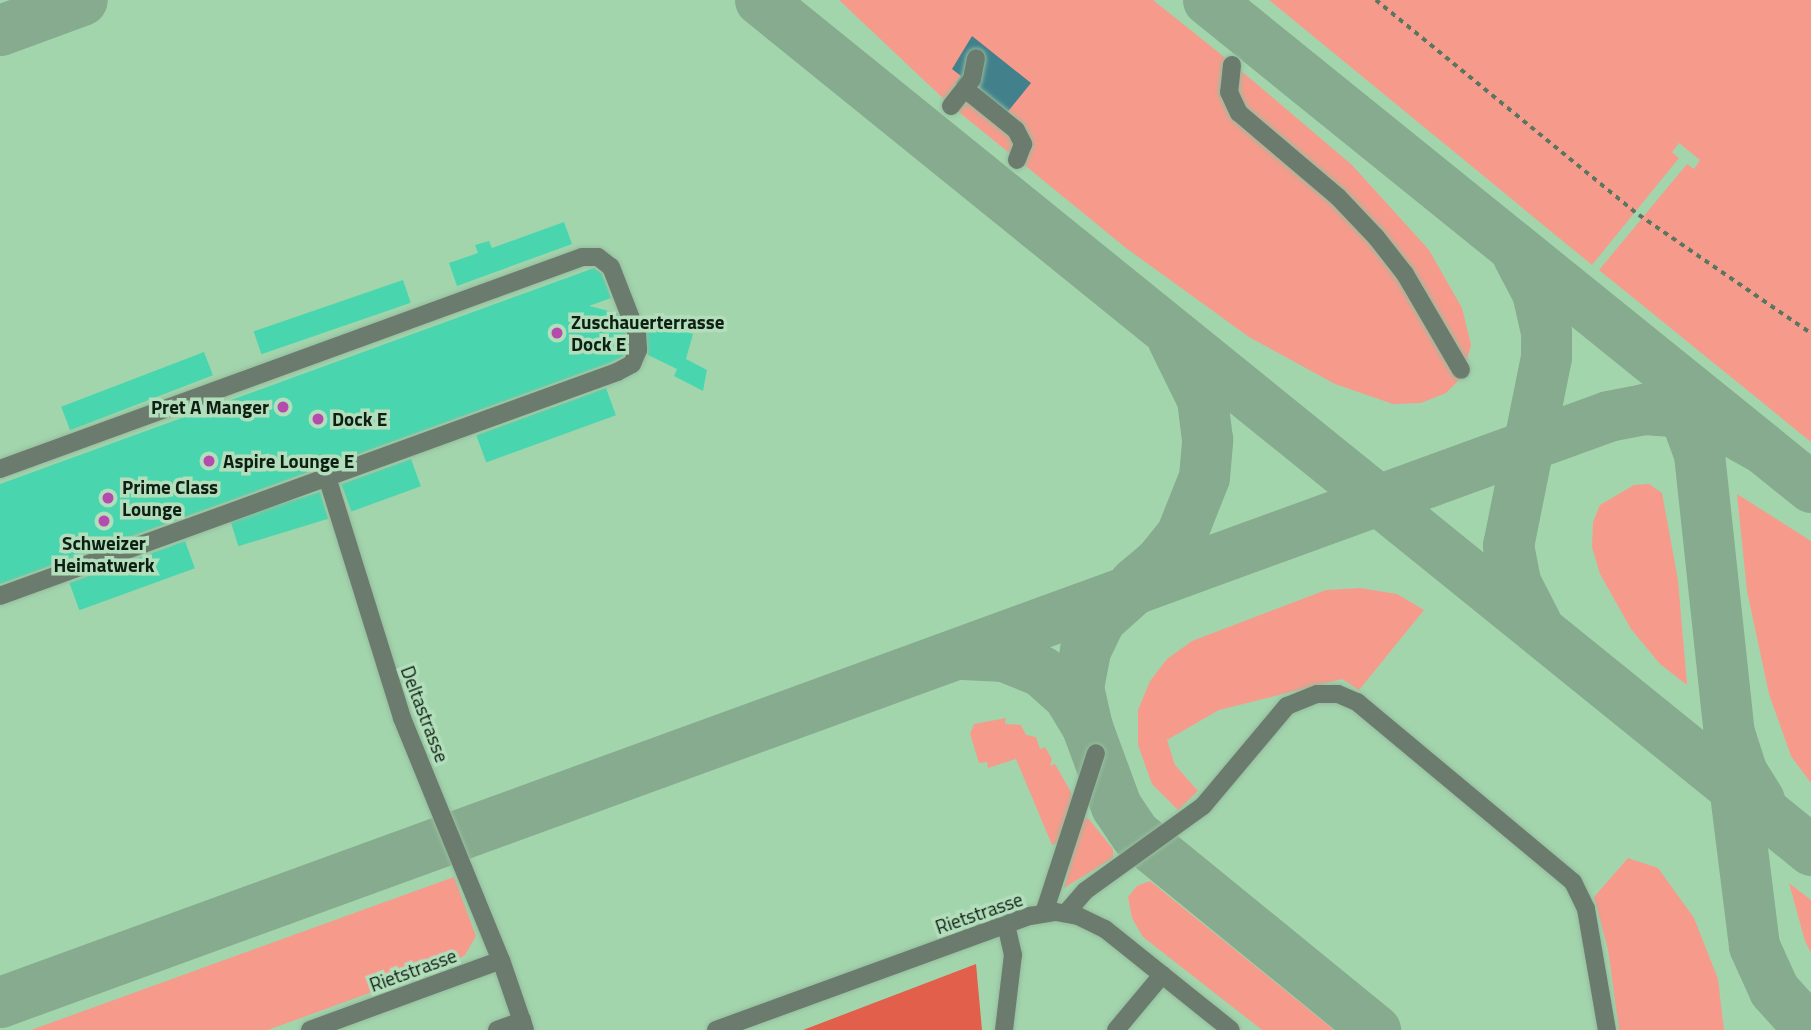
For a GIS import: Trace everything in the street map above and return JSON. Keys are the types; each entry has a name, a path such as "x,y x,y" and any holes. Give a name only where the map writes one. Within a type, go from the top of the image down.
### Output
{"lane":[{"path":"951,106 972,79 976,58"},
{"path":"1232,65 1229,92 1239,113 1338,197 1376,237 1405,274 1461,370"},
{"path":"965,89 1016,130 1023,144 1017,160"},
{"path":"0,469 575,259 590,256 611,267 637,334 638,350 632,364 0,596"},
{"name":"Deltastrasse","path":"327,477 402,718 501,960"},
{"path":"1066,913 1085,891 1203,806 1287,706 1317,694 1338,694 1357,702 1573,882 1586,909 1607,1030"},
{"path":"1044,913 1096,753"},
{"name":"Rietstrasse","path":"716,1030 1044,913 1066,913 1105,929 1162,975 1219,1027"},
{"path":"1004,1030 1013,955 1006,925"},
{"path":"497,1030 524,1026 501,960"},
{"name":"Rietstrasse","path":"310,1030 501,960"},
{"path":"1116,1030 1162,975"}],"path":[{"path":"1376,0 1639,215 1811,333"}],"shaded area":[{"path":"0,0 1811,0 1811,1030 0,1030"},
{"path":"839,0 1153,0 1228,60 1224,92 1363,230 1421,308 1460,379 1446,393 1421,403 1393,404 1335,384 1249,337 1126,248 1022,163 1028,148 967,66 948,103"},
{"path":"1269,0 1811,0 1811,442 1599,270 1687,164 1694,169 1700,160 1679,143 1672,152 1679,158 1592,265"},
{"path":"1239,69 1352,165 1429,250 1462,308 1471,345 1467,360 1463,360 1420,287 1238,106 1234,81"},
{"path":"966,101 1016,139 1013,156 955,109"},
{"path":"1649,484 1662,493 1678,580 1687,685 1660,664 1631,629 1600,574 1592,547 1593,522 1600,505 1634,485"},
{"path":"1737,494 1811,541 1811,783 1791,756 1769,694 1747,591"},
{"path":"1360,588 1397,594 1424,610 1359,690 1342,679 1219,710 1167,740 1175,765 1198,791 1178,810 1152,784 1138,745 1138,710 1150,681 1167,659 1192,641 1326,590"},
{"path":"1006,718 1005,724 1021,725 1026,735 1036,737 1040,749 1045,747 1052,759 1050,766 1055,764 1071,792 1073,805 1058,843 1052,845 1016,759 988,768 987,762 979,763 970,734 974,724"},
{"path":"1088,818 1113,849 1113,858 1064,888 1082,819"},
{"path":"1628,858 1658,868 1694,918 1718,979 1724,1030 1619,1030 1608,950 1594,897"},
{"path":"454,877 476,936 465,955 452,963 268,1030 31,1030"},
{"path":"1150,881 1334,1030 1262,1030 1143,937 1132,918 1128,897 1137,886"},
{"path":"1789,883 1811,900 1811,953 1805,941"},
{"path":"976,964 982,1030 803,1030"}],"water":[{"path":"972,36 1031,83 1001,120 956,83 961,76 952,69"}],"building":[{"path":"564,222 572,244 457,286 449,263 478,253 475,245 489,241 492,248"},
{"name":"Dock E","path":"594,268 602,274 611,298 589,306 617,313 626,336 623,356 612,362 0,584 0,484"},
{"path":"403,280 411,303 261,354 254,331"},
{"path":"644,321 693,334 686,359 707,370 703,391 674,376 677,369 648,355"},
{"path":"204,352 213,375 70,430 61,407"},
{"path":"606,388 616,415 486,462 476,435"},
{"path":"411,459 421,486 351,512 341,484"},
{"path":"320,492 328,519 238,546 230,519"},
{"path":"185,541 195,568 79,610 69,583"}],"taxiway":[{"path":"0,30 82,0"},
{"path":"760,0 1811,850"},
{"path":"1208,0 1811,487"},
{"path":"1518,256 1537,292 1546,332 1546,357 1508,545 1515,582 1536,623"},
{"path":"1134,583 1159,562 1181,535 1204,477 1207,439 1202,399 1173,340"},
{"path":"1676,391 1699,454 1729,733 1741,771 1759,800"},
{"path":"0,1002 1608,416 1644,409 1683,412 1723,426 1762,448"},
{"path":"963,654 1004,656 1041,671 1068,695 1087,727 1078,687 1085,650 1100,619 1130,592"},
{"path":"1087,727 1116,806 1135,834 1375,1030"},
{"path":"1732,769 1754,946 1774,990 1810,1030"}],"place":[{"name":"Zuschauerterrasse Dock E","path":"557,333"},
{"name":"Pret A Manger","path":"283,407"},
{"name":"Dock E","path":"318,419"},
{"name":"Aspire Lounge E","path":"209,461"},
{"name":"Prime Class Lounge","path":"108,498"},
{"name":"Schweizer Heimatwerk","path":"104,521"}]}
